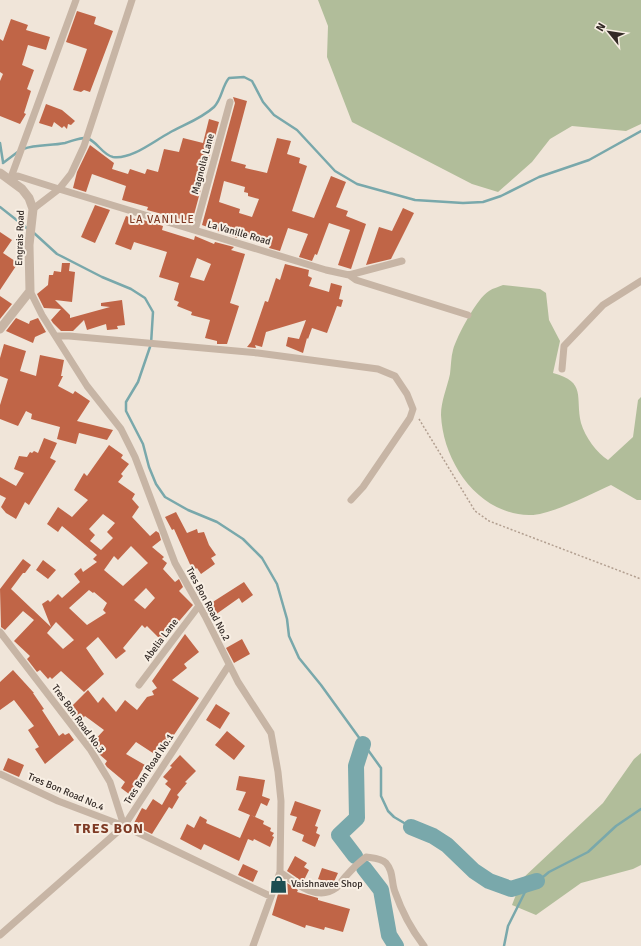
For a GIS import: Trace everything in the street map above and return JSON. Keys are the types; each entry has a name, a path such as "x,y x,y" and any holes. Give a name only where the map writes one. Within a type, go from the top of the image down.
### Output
{"street":[{"path":"0,173 10,180 76,0"},
{"path":"33,214 59,189 71,174 84,146 132,0"},
{"name":"Magnolia Lane","path":"195,230 230,102"},
{"name":"La Vanille Road","path":"10,180 18,176 326,270 349,275 356,280 468,315"},
{"name":"Engrais Road","path":"10,180 22,189 29,198 33,214 29,233 30,291"},
{"name":"La Vanille Road","path":"349,275 402,261"},
{"path":"562,369 564,346 604,305 641,281"},
{"path":"0,329 30,291"},
{"name":"Tres Bon Road No.2","path":"30,291 42,315 87,386 121,429 135,457 171,554 238,682 271,733 278,772 281,801 280,872 253,946"},
{"path":"56,336 258,353 378,369 395,376 407,394 413,409 410,418 363,487 351,500"},
{"name":"Abelia Lane","path":"139,685 198,606"},
{"name":"Tres Bon Road No.3","path":"0,632 90,749 110,782 124,826"},
{"name":"Tres Bon Road No.1","path":"1,933 124,826 229,665"},
{"name":"Tres Bon Road No.4","path":"0,774 58,801 124,826 270,896"},
{"path":"280,872 298,885 310,891 322,894 336,888 356,864 366,857 385,862 392,872 394,890 402,910 413,932 424,946"}],"path":[{"path":"413,409 475,511 489,521 502,527 641,579"}],"green space":[{"path":"318,0 641,0 641,124 626,131 572,126 550,139 532,162 498,192 472,184 352,122 327,57 328,26"},
{"path":"503,285 540,289 546,293 549,320 560,341 553,373 571,381 575,386 578,392 579,414 585,434 592,444 608,460 633,437 638,400 641,397 641,500 637,500 611,485 570,504 547,512 529,515 511,512 494,506 479,495 456,467 448,450 443,433 441,415 443,400 450,374 453,350 463,327 479,301 492,289"},
{"path":"641,753 641,865 633,869 581,883 536,915 512,905 522,879 603,803 634,759"}],"building":[{"path":"77,11 96,17 94,24 113,31 90,92 84,90 81,92 73,90 87,49 66,42"},
{"path":"11,19 28,25 26,30 50,37 46,50 28,45 22,65 34,70 27,89 31,91 24,113 26,114 20,124 0,116 0,81 3,74 0,72 0,39 3,41"},
{"path":"233,97 247,101 231,161 246,165 245,168 267,173 277,138 291,141 287,154 300,158 299,163 307,166 292,211 314,218 331,176 346,182 336,207 348,211 346,216 366,224 351,269 338,265 350,230 329,223 317,255 315,254 312,261 299,257 308,234 288,228 280,251 269,248 271,243 239,233 237,238 202,225 235,103","holes":["224,181 245,187 244,192 248,193 248,196 259,199 252,217 239,213 240,209 219,202"]},
{"path":"46,104 62,110 75,121 71,125 68,124 67,129 64,126 62,128 54,122 52,127 39,123"},
{"path":"209,119 219,122 192,222 147,210 148,207 122,200 126,186 92,174 86,192 73,188 77,172 90,145 114,163 112,169 128,174 130,169 145,174 147,169 158,172 164,149 179,152 183,138 203,143"},
{"path":"95,205 110,210 95,243 81,237"},
{"path":"403,208 414,213 391,259 366,265 379,227 392,231"},
{"path":"126,216 143,222 143,220 163,226 162,230 194,240 195,236 214,244 215,242 234,247 231,250 245,254 230,303 239,306 227,344 217,344 217,341 205,338 210,320 191,315 192,312 177,306 179,302 174,300 179,283 159,277 167,252 134,242 131,250 115,244","holes":["197,258 211,264 204,281 190,277"]},
{"path":"0,232 12,240 3,253 18,263 0,290"},
{"path":"62,263 70,263 69,271 75,272 72,302 55,300 70,315 70,318 110,307 101,306 101,303 122,300 125,325 117,326 118,329 107,330 106,324 87,330 84,320 73,331 61,331 51,320 61,309 44,308 37,294 48,285 49,275 53,275 54,271 61,272"},
{"path":"285,264 309,270 308,276 312,278 309,286 329,292 331,283 342,286 339,299 343,300 341,307 337,306 327,333 312,328 308,339 307,338 303,353 286,346 288,337 299,339 306,320 266,332 262,347 255,345 256,348 247,347 251,342 265,301 268,302 276,278 280,280"},
{"path":"0,296 12,304 0,319"},
{"path":"16,318 29,324 30,321 38,318 46,332 35,337 33,343 6,331"},
{"path":"4,344 26,351 20,371 36,376 40,355 64,360 61,376 63,376 58,386 73,394 75,391 90,401 77,421 113,430 107,440 79,433 76,444 57,439 60,427 31,419 32,414 26,411 18,426 0,419 0,405 8,379 0,376 0,358"},
{"path":"44,438 57,443 50,458 56,461 29,505 25,502 16,519 6,513 1,507 6,498 0,495 0,477 16,486 24,473 14,469 19,456 27,457 30,452 32,453 34,451 38,453"},
{"path":"109,445 123,455 121,458 129,464 121,474 123,476 118,482 135,494 132,499 139,507 132,517 150,536 156,531 159,533 161,540 152,547 164,557 162,559 167,563 163,569 175,582 179,579 183,587 179,591 193,605 162,641 147,626 145,628 142,625 123,648 126,651 116,659 98,637 86,648 104,674 84,692 61,671 52,679 50,677 48,679 40,670 37,672 27,659 30,656 14,641 34,620 23,611 5,630 1,627 0,589 23,559 31,565 11,589 51,627 42,604 48,600 50,602 58,594 62,598 80,582 74,574 81,568 83,572 97,562 93,559 97,555 62,526 58,532 47,524 58,507 72,517 88,500 74,490 84,473 87,476","holes":["103,514 115,523 107,532 113,538 101,550 90,541 95,535 89,529","131,546 148,563 123,586 104,570 114,556 118,560","146,588 155,598 145,609 134,600","89,590 93,593 94,592 107,603 103,610 106,613 87,625 69,608","56,622 74,640 63,649 47,633"]},
{"path":"176,512 187,533 197,529 198,533 204,532 209,545 216,555 211,558 215,564 201,574 197,568 193,571 174,529 172,530 165,517"},
{"path":"43,560 56,570 48,579 36,570"},
{"path":"244,582 253,595 242,603 239,598 215,615 208,605"},
{"path":"185,634 199,652 184,664 187,668 172,680 199,698 159,757 136,742 126,754 145,765 129,794 121,788 125,782 107,767 105,764 107,761 99,754 92,743 104,730 85,716 77,724 67,711 88,690 98,703 103,697 116,712 125,700 137,710 147,697 154,695 152,691 157,688 152,681"},
{"path":"242,639 250,654 234,663 226,648"},
{"path":"13,670 34,693 44,709 42,710 59,736 63,733 65,735 69,733 74,740 45,764 35,749 39,747 28,730 34,726 14,700 0,710 0,682"},
{"path":"216,704 230,713 220,729 206,720"},
{"path":"227,731 245,746 234,760 215,745"},
{"path":"180,755 196,771 185,782 187,783 177,795 179,797 172,809 169,807 152,834 133,825 142,808 146,810 153,799 162,805 171,789 165,784 168,781 163,777"},
{"path":"8,758 24,765 19,777 3,770"},
{"path":"239,776 265,780 262,796 270,799 267,806 261,803 255,817 264,821 263,824 271,828 270,831 274,833 270,847 254,839 253,841 248,839 239,861 204,844 201,850 180,839 187,824 194,828 200,816 207,820 206,823 240,838 250,815 238,810 246,792 236,790"},
{"path":"295,801 321,810 315,826 318,827 316,833 320,835 315,847 302,841 304,835 292,830 297,817 290,815"},
{"path":"295,856 307,863 304,867 309,870 303,882 287,871"},
{"path":"243,864 258,871 253,882 238,875"},
{"path":"322,868 338,873 333,884 318,879"},
{"path":"282,880 298,890 297,892 318,898 318,900 350,909 343,932 325,927 324,930 306,925 305,928 272,915"}],"waterway":[{"path":"23,149 34,146 60,144 80,138 86,138 95,143 109,156 127,156 203,115 217,104 229,78 244,77 252,81 263,102 274,115 297,130 335,171 357,184 415,200 463,203 483,202 501,196 539,177 589,160 641,131"},
{"path":"0,143 3,162"},
{"path":"3,163 19,151"},
{"path":"0,207 28,229"},
{"path":"34,233 57,254 102,277 131,289 145,298 153,312 151,344 138,382 126,402 126,411 143,444 149,467 156,484 165,497 188,510 217,522 243,539 262,558 277,584 287,619 289,636 299,658 321,685 381,768 381,796 388,811 394,817 411,827"},
{"path":"355,856 339,835 357,818 356,766 363,744"},
{"path":"504,946 508,926 525,892 549,872 588,852 616,826 641,809"},
{"path":"411,827 433,836 447,845 474,871 489,881 511,889 537,881"},
{"path":"364,868 381,890 389,935 396,946"}],"place":[{"name":"Vaishnavee Shop","path":"278,884"}],"district":[{"name":"LA VANILLE","path":"162,219"},
{"name":"TRES BON","path":"109,828"}]}
